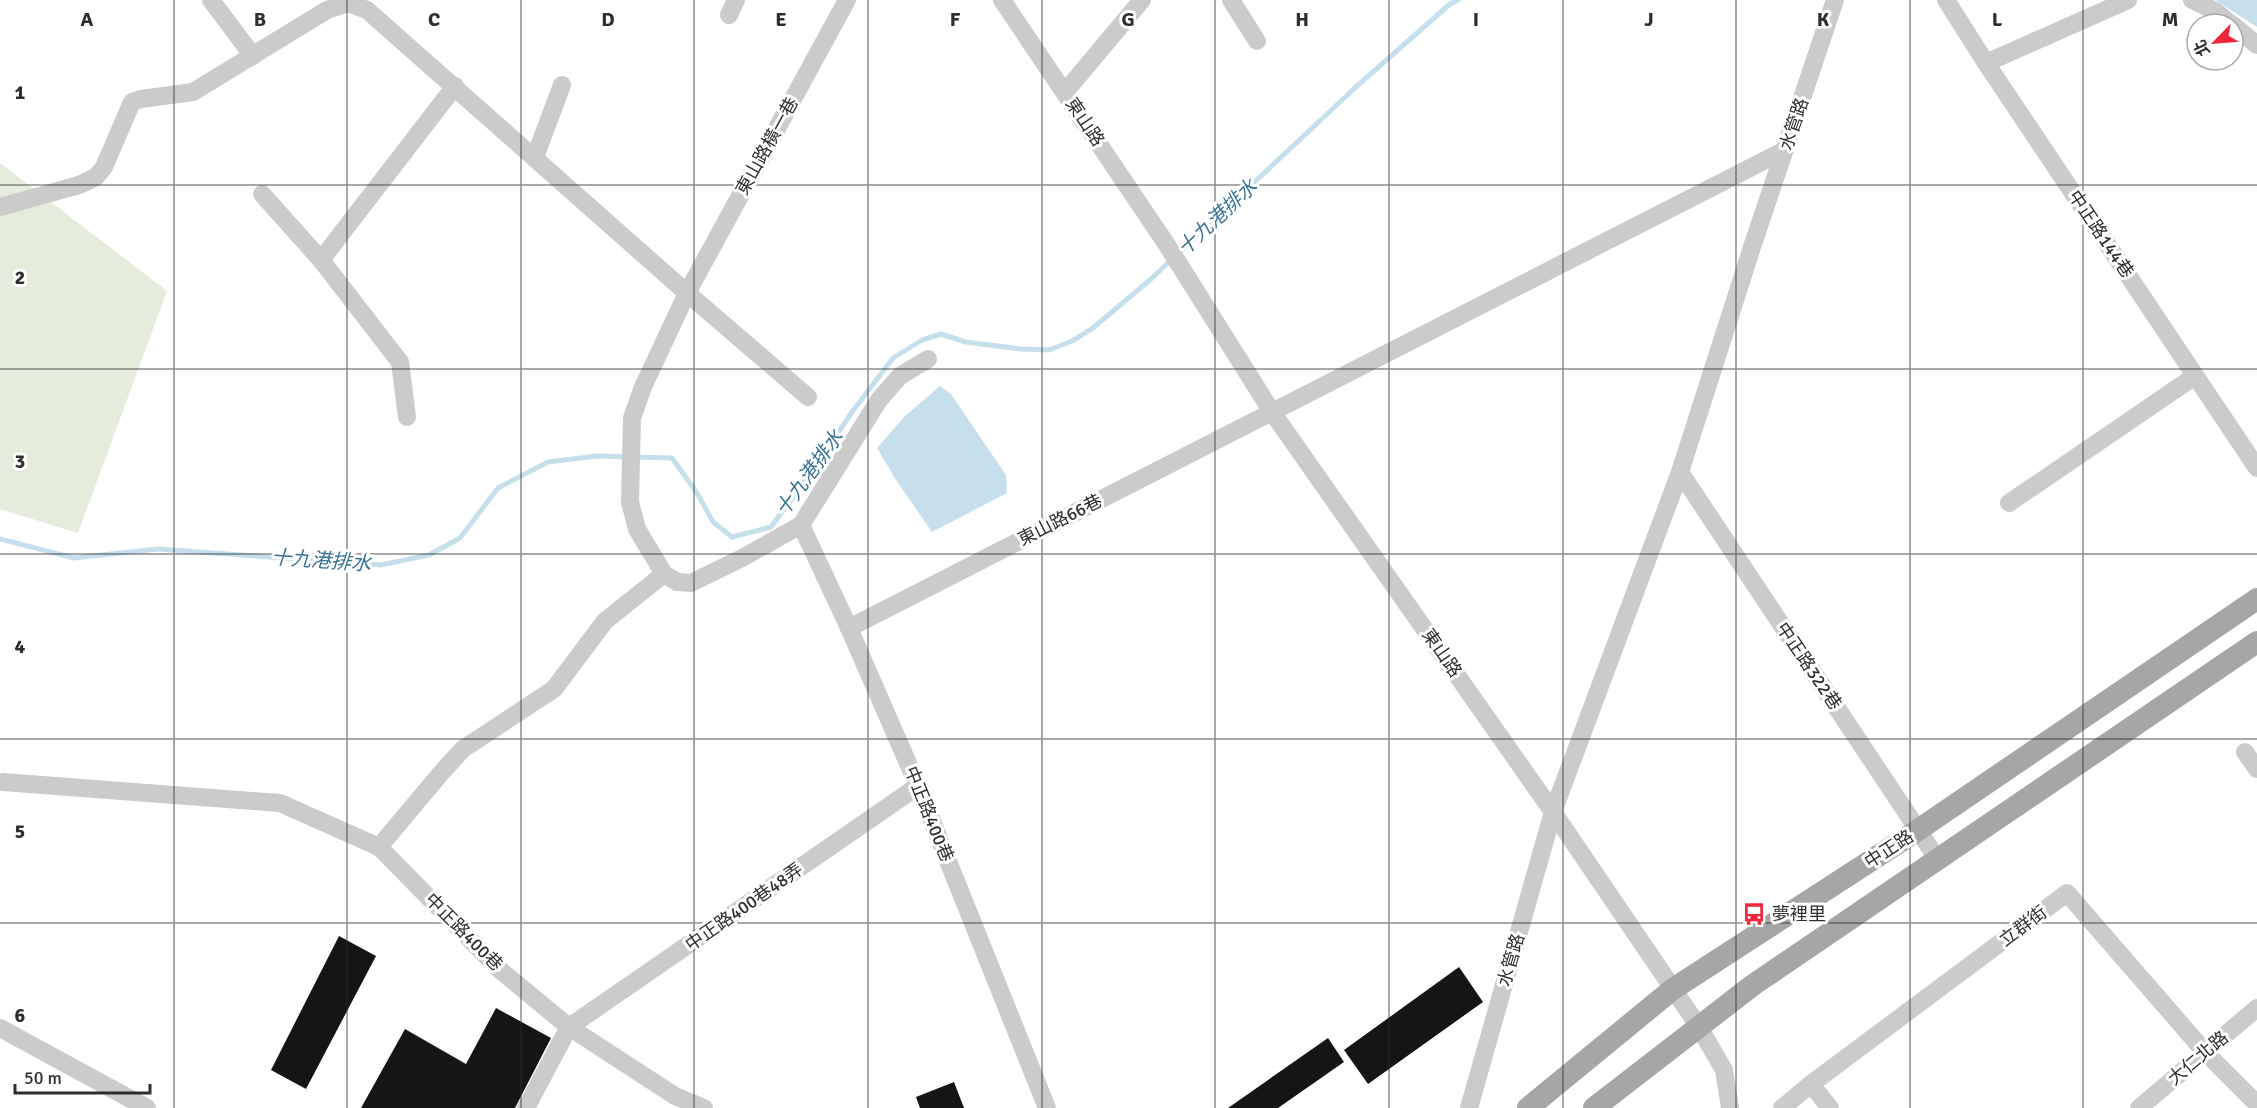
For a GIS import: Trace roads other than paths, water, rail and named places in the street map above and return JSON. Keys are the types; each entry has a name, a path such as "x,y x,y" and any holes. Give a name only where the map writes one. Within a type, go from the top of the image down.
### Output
{"main road":[{"name":"中正路","path":"1528,1108 1673,989 1918,830 2257,599"},
{"name":"中正路","path":"1594,1108 1753,985 2257,642"}],"street":[{"path":"211,0 253,56"},
{"name":"東山路橫一巷","path":"664,574 637,529 630,502 632,418 643,387 687,293 847,0"},
{"name":"東山路","path":"1002,0 1167,245 1272,412 1553,812 1699,1027 1724,1070 1730,1108"},
{"path":"1065,92 1142,0"},
{"path":"1231,0 1257,41"},
{"name":"水管路","path":"1469,1108 1553,812 1680,472 1835,0"},
{"name":"中正路144巷","path":"1946,0 2257,468"},
{"path":"1986,63 2128,0"},
{"path":"2192,0 2216,12"},
{"path":"0,207 79,185 96,177 104,167 132,102 193,92 327,10 349,2 367,10 808,397"},
{"path":"2245,35 2257,45"},
{"path":"535,158 562,85"},
{"path":"321,260 455,86"},
{"name":"東山路66巷","path":"849,628 1785,150"},
{"path":"262,195 321,260 400,362 407,417"},
{"path":"3,782 280,803 379,847 464,749 554,689 605,621 664,574 677,582 691,583 801,525 879,400 900,376 928,359"},
{"path":"2009,503 2196,376"},
{"name":"中正路322巷","path":"1680,472 1938,860"},
{"name":"中正路400巷","path":"801,525 918,786 1047,1108"},
{"path":"2246,752 2257,769"},
{"name":"中正路400巷48弄","path":"569,1027 918,786"},
{"name":"中正路400巷","path":"379,847 500,970 569,1027 675,1096 704,1108"},
{"name":"立群街","path":"1811,1084 2067,893 2205,1052"},
{"name":"大仁北路","path":"2139,1108 2257,1008"},
{"path":"526,1108 569,1027"},
{"path":"0,1028 147,1108"},
{"path":"2205,1052 2257,1104"},
{"path":"1782,1108 1811,1084 1830,1108"}],"water":[{"path":"2215,0 2257,0 2257,27 2245,19 2245,12 2234,12"},
{"path":"940,386 951,394 1006,475 1007,493 932,532 877,448 904,417"}],"waterway":[{"name":"十九港排水","path":"0,539 74,558 158,549 381,565 429,555 460,538 498,488 548,462 597,456 672,458 697,493 713,522 732,537 771,527 893,358 922,340 941,334 966,342 1049,350 1072,341 1093,328 1151,279 1357,86 1450,4 1458,0"}],"place":[{"name":"夢裡里","path":"1754,914"}]}
